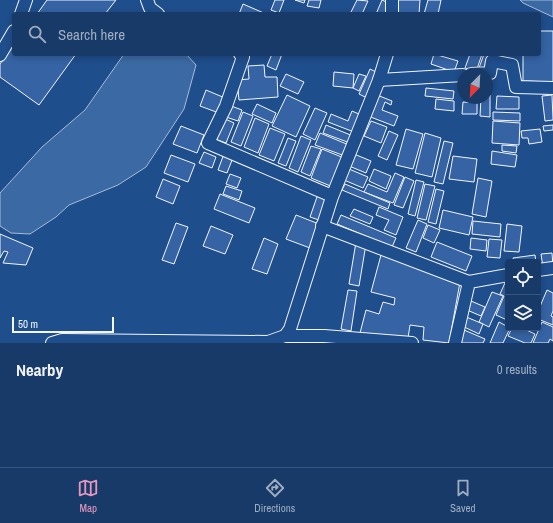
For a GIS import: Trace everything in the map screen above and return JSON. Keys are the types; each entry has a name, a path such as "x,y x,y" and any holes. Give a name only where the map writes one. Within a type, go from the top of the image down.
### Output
{"street":[{"path":"22,12 26,0"},
{"path":"147,0 150,8 155,12"},
{"path":"392,0 392,12"},
{"path":"0,55 12,34"},
{"path":"242,56 243,57 226,106 208,143 332,196"},
{"path":"285,336 290,328 332,196 379,80 386,56"},
{"path":"491,68 492,62 512,65 516,87 553,88"},
{"path":"379,80 457,74"},
{"path":"322,226 469,282 505,276"},
{"path":"541,270 553,268"},
{"path":"455,343 469,282"},
{"path":"52,343 62,340 268,342 285,336 324,336 412,343"}],"water":[{"path":"520,0 553,0 553,17 523,3"},
{"path":"123,56 188,56 196,65 184,109 146,167 118,185 69,205 56,217 30,234 11,233 0,226 0,193 42,147 85,110"}],"building":[{"path":"47,0 116,0 107,12 38,12"},
{"path":"275,0 284,0 279,12 271,10"},
{"path":"295,0 305,0 304,3"},
{"path":"309,0 321,0 319,8 307,6"},
{"path":"357,0 368,1 363,12 351,12"},
{"path":"382,0 393,5 389,12 377,12"},
{"path":"397,0 420,0 419,12 395,12"},
{"path":"428,0 441,0 438,12 425,12"},
{"path":"243,4 261,12 240,12"},
{"path":"541,31 553,31 553,82 523,81 523,56 541,56"},
{"path":"12,48 12,56 75,56 39,105 0,77 0,64"},
{"path":"271,56 281,56 276,70 267,66"},
{"path":"433,56 441,56 458,61 454,72 431,64"},
{"path":"469,56 481,56 477,68 465,68"},
{"path":"483,56 490,56 487,68 479,68"},
{"path":"264,65 265,77 277,77 278,97 239,100 237,80 249,79 248,66"},
{"path":"370,69 378,73 367,98 359,94"},
{"path":"334,72 354,74 353,88 333,86"},
{"path":"286,74 304,82 298,94 280,86"},
{"path":"359,74 366,76 359,91 353,88"},
{"path":"426,88 454,91 453,99 425,96"},
{"path":"206,90 225,98 219,113 200,106"},
{"path":"287,95 310,106 296,137 272,126"},
{"path":"377,95 392,101 391,105 385,102 382,110 398,116 394,126 368,116"},
{"path":"552,95 553,120 545,121 542,96"},
{"path":"497,96 519,97 519,109 496,109"},
{"path":"436,99 454,101 454,111 435,109"},
{"path":"257,104 276,113 272,123 252,114"},
{"path":"463,104 477,104 477,114 462,114"},
{"path":"481,104 490,104 490,117 480,116"},
{"path":"231,106 242,110 238,121 226,117"},
{"path":"315,108 327,113 315,140 303,134"},
{"path":"352,111 361,115 354,132 328,122 331,114 348,121"},
{"path":"243,112 253,116 241,146 231,142"},
{"path":"493,112 520,113 520,121 493,120"},
{"path":"223,118 234,123 226,143 215,139"},
{"path":"255,118 269,124 258,153 244,147"},
{"path":"371,121 387,127 381,143 364,136"},
{"path":"493,121 520,123 519,145 492,143"},
{"path":"326,125 353,136 350,143 323,133"},
{"path":"553,125 553,130 544,131 543,126"},
{"path":"181,126 204,135 197,153 173,144"},
{"path":"270,128 285,134 274,161 259,155"},
{"path":"406,129 423,134 413,169 396,165"},
{"path":"540,129 542,142 529,144 528,138 522,138 521,131"},
{"path":"389,131 398,135 387,160 378,156"},
{"path":"320,133 349,145 345,156 315,145"},
{"path":"425,133 441,138 432,177 415,173"},
{"path":"301,136 311,140 298,172 289,168"},
{"path":"288,138 296,141 286,166 278,163"},
{"path":"444,141 453,143 443,184 434,182"},
{"path":"502,145 517,146 516,153 502,151"},
{"path":"311,146 321,149 310,176 301,172"},
{"path":"322,149 344,158 333,187 311,178"},
{"path":"225,151 234,155 227,173 218,170"},
{"path":"492,151 517,155 515,167 491,164"},
{"path":"204,152 216,157 212,168 199,163"},
{"path":"354,154 371,161 366,173 349,166"},
{"path":"171,155 195,164 188,182 164,173"},
{"path":"453,156 477,159 474,182 449,179"},
{"path":"349,169 368,177 363,188 344,180"},
{"path":"374,169 391,176 386,189 369,181"},
{"path":"395,173 404,177 393,203 364,192 368,184 387,192"},
{"path":"230,174 241,178 237,188 226,184"},
{"path":"405,177 414,181 403,208 394,205"},
{"path":"478,178 492,181 486,217 472,214"},
{"path":"163,179 180,186 173,204 156,197"},
{"path":"416,180 424,182 415,216 408,214"},
{"path":"345,184 390,203 388,209 342,190"},
{"path":"425,184 435,186 426,220 417,218"},
{"path":"226,186 242,191 239,200 223,194"},
{"path":"436,189 444,191 436,224 428,222"},
{"path":"220,194 255,208 249,223 214,209"},
{"path":"318,194 331,199 322,221 310,217"},
{"path":"379,207 403,217 396,235 384,230 389,220 376,215"},
{"path":"354,209 373,217 370,224 350,216"},
{"path":"443,210 473,217 469,235 439,228"},
{"path":"296,215 319,224 310,248 286,239"},
{"path":"341,215 396,238 392,247 337,224"},
{"path":"418,220 427,224 416,252 406,248"},
{"path":"473,221 501,224 500,237 472,234"},
{"path":"176,223 188,227 174,264 162,260"},
{"path":"507,224 522,226 519,252 504,251"},
{"path":"428,225 440,230 434,243 423,238"},
{"path":"211,226 233,235 225,254 203,246"},
{"path":"0,234 33,248 26,265 3,263 8,252 4,251 0,258"},
{"path":"264,238 278,244 267,274 252,269"},
{"path":"471,238 487,240 486,251 470,249"},
{"path":"489,239 502,240 500,258 487,257"},
{"path":"356,242 366,244 359,286 349,284"},
{"path":"437,242 472,256 466,271 431,257"},
{"path":"552,253 553,266 543,267 541,254"},
{"path":"381,255 460,282 449,343 423,340 424,327 410,325 408,338 360,333 366,310 379,314 383,302 394,305 395,298 371,292"},
{"path":"535,255 536,259 513,259"},
{"path":"505,283 505,319 496,315 504,296 500,294"},
{"path":"348,290 357,291 351,331 341,329"},
{"path":"547,290 553,293 553,311 551,316 553,317 553,325 541,320 541,304"},
{"path":"492,292 503,296 489,327 479,322"},
{"path":"471,301 485,307 481,316 467,310"},
{"path":"464,316 483,324 479,334 460,325"},
{"path":"499,322 505,325 505,331 509,331 503,343 490,343"},
{"path":"542,322 553,327 553,341 550,339 548,343 533,343 538,331 541,331"},
{"path":"464,330 485,339 483,343 458,343"},
{"path":"510,331 528,331 535,334 531,343 525,343 508,336"}]}
